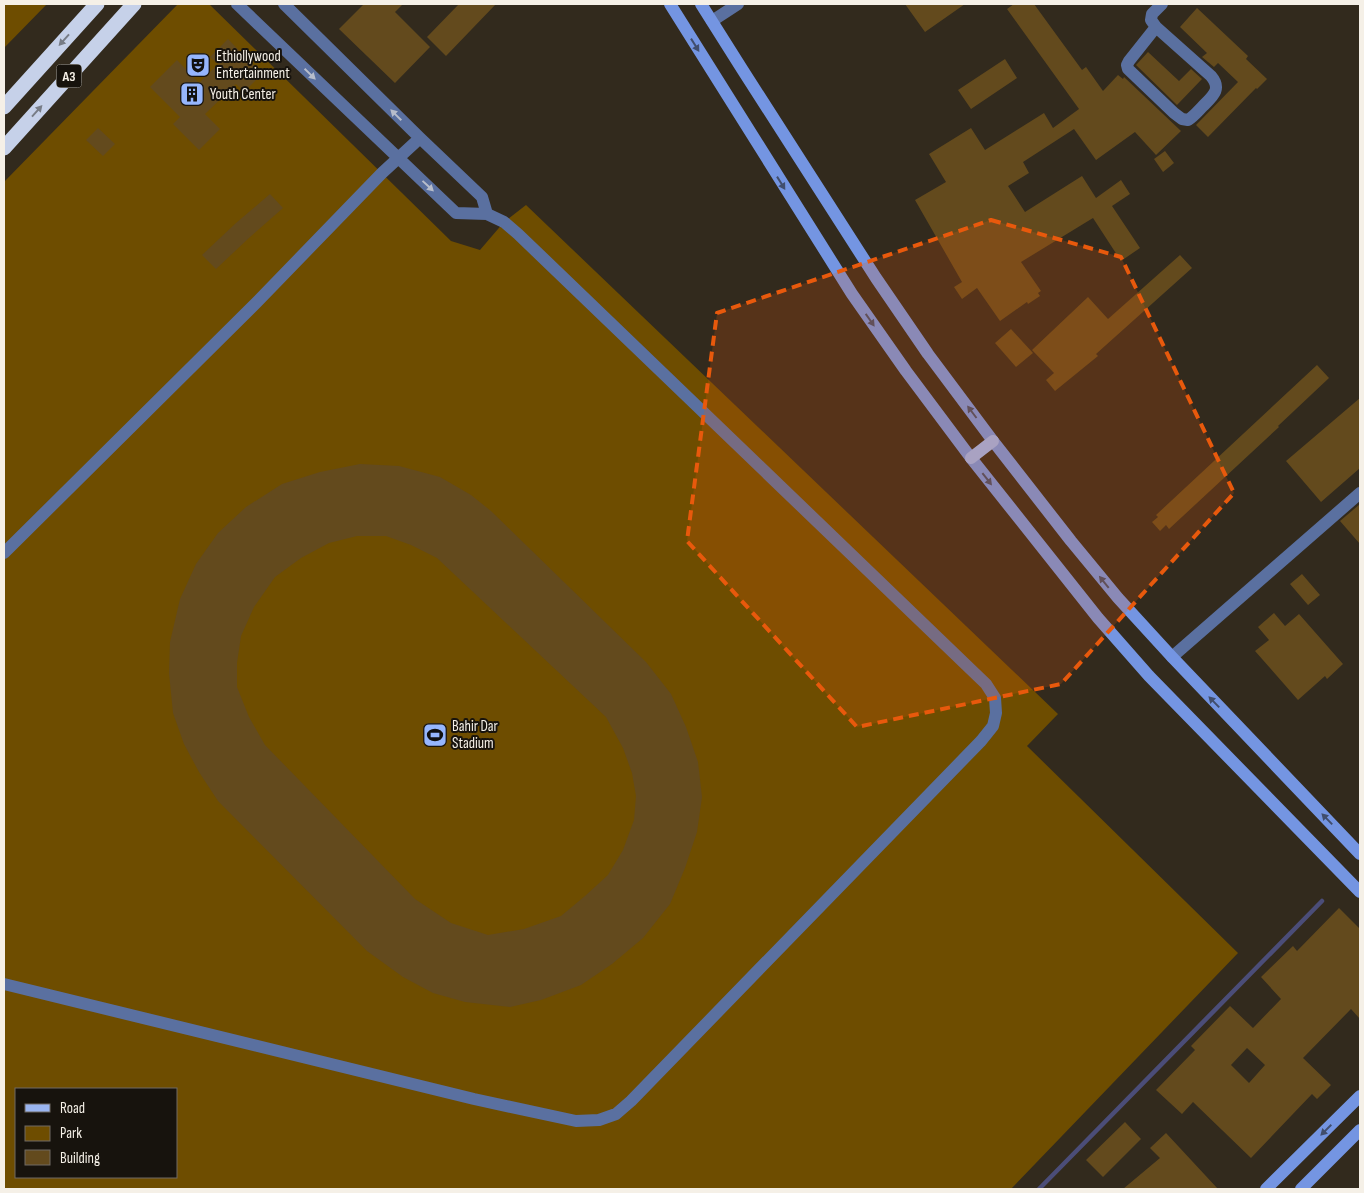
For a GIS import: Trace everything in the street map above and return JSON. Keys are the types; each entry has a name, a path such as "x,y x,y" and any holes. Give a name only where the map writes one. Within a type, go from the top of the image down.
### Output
{"highway":[{"name":"A3","path":"4,107 97,4"},
{"name":"A3","path":"4,148 134,4"}],"main road":[{"path":"971,458 993,441"}],"street":[{"path":"4,984 474,1099 576,1121 598,1120 616,1114 631,1101 982,741 993,726 996,712 995,698 986,684 518,234 504,222 487,214 456,214 237,4"},
{"path":"284,4 482,198 487,214"},
{"path":"670,4 852,294 906,371 971,458 1098,618 1149,676 1360,892"},
{"path":"701,4 876,278 928,354 993,441 1118,598 1360,854"},
{"path":"712,21 738,4"},
{"path":"1156,27 1127,66 1128,69 1174,113 1182,119 1188,120 1214,96 1216,82 1212,76 1156,27 1151,20 1152,14 1162,4"},
{"path":"4,553 258,302 398,158 420,138"},
{"path":"1172,657 1360,493"},
{"path":"1266,1189 1360,1096"},
{"path":"1300,1189 1360,1130"}],"highlighted area":[{"path":"991,220 1121,257 1234,493 1061,684 857,727 687,541 717,313"}],"green space":[{"path":"4,4 47,4 4,48"},
{"path":"178,4 209,4 451,241 480,250 504,222 526,205 1058,714 1027,746 1238,953 1011,1189 4,1189 4,182"}],"building":[{"path":"364,4 403,4 395,12 430,47 395,83 339,29"},
{"path":"459,4 496,4 446,56 427,37"},
{"path":"905,4 965,4 925,32"},
{"path":"1014,4 1034,4 1082,70 1086,67 1103,91 1118,75 1123,79 1124,77 1181,131 1156,155 1135,132 1096,160 1074,129 1023,162 1029,173 1008,186 1025,212 1082,176 1096,198 1121,180 1130,194 1112,206 1140,248 1121,261 1093,218 1021,262 1041,291 1038,293 1040,296 1028,304 1027,302 1000,321 977,288 962,299 954,287 962,282 915,200 946,182 929,154 971,128 985,150 1044,113 1053,128 1079,109 1007,9"},
{"path":"1197,8 1248,56 1246,59 1267,79 1208,137 1196,125 1238,82 1218,63 1214,67 1202,57 1207,53 1180,27"},
{"name":"Youth Center","path":"228,39 262,74 244,92 236,84 205,114 220,129 199,150 173,124 180,117 150,87 177,60 199,83 218,64 210,57"},
{"path":"1148,52 1179,81 1191,69 1202,79 1177,105 1136,65"},
{"path":"1005,59 1017,78 971,109 958,90"},
{"path":"98,128 115,144 103,156 86,140"},
{"path":"1165,151 1174,163 1163,172 1154,159"},
{"path":"270,194 283,208 216,269 202,255"},
{"path":"1180,255 1192,268 1096,354 1098,356 1055,391 1046,380 1054,373 1032,350 1088,297 1108,319"},
{"path":"1011,329 1033,353 1016,367 995,343"},
{"path":"1317,365 1329,378 1169,529 1166,525 1160,531 1152,522 1158,517 1156,515"},
{"path":"1360,398 1360,468 1321,502 1286,461"},
{"path":"360,464 399,466 440,477 471,495 491,511 646,662 671,694 686,727 698,762 702,797 697,832 670,904 643,938 612,964 581,985 541,1000 510,1007 465,1002 433,993 403,977 367,951 218,801 184,744 173,713 169,673 170,642 180,599 196,564 218,533 246,507 282,484 320,472","holes":["357,536 386,536 411,545 437,558 606,717 623,748 632,773 636,796 634,820 623,850 608,875 561,916 524,929 488,935 451,923 415,899 265,745 249,717 237,687 237,663 241,636 254,607 275,577 301,558 329,543"]},
{"path":"1360,504 1360,544 1340,521"},
{"path":"1302,574 1320,595 1308,605 1290,584"},
{"path":"1274,613 1285,626 1299,614 1343,664 1327,679 1325,676 1298,700 1255,651 1269,640 1258,627"},
{"path":"1339,908 1360,929 1360,1019 1351,1009 1303,1058 1331,1085 1317,1099 1312,1094 1251,1158 1193,1102 1182,1114 1156,1090 1195,1050 1191,1046 1230,1006 1253,1028 1281,999 1261,977 1293,946 1297,951","holes":["1247,1048 1265,1065 1249,1083 1231,1065"]},
{"path":"1125,1122 1141,1139 1103,1177 1086,1160"},
{"path":"1166,1133 1218,1189 1123,1189 1160,1158 1150,1148"}],"waterway":[{"path":"1039,1189 1322,901"}],"place":[{"name":"Ethiollywood Entertainment","path":"198,65"},
{"name":"Youth Center","path":"192,94"},
{"name":"Bahir Dar Stadium","path":"435,735"}]}
